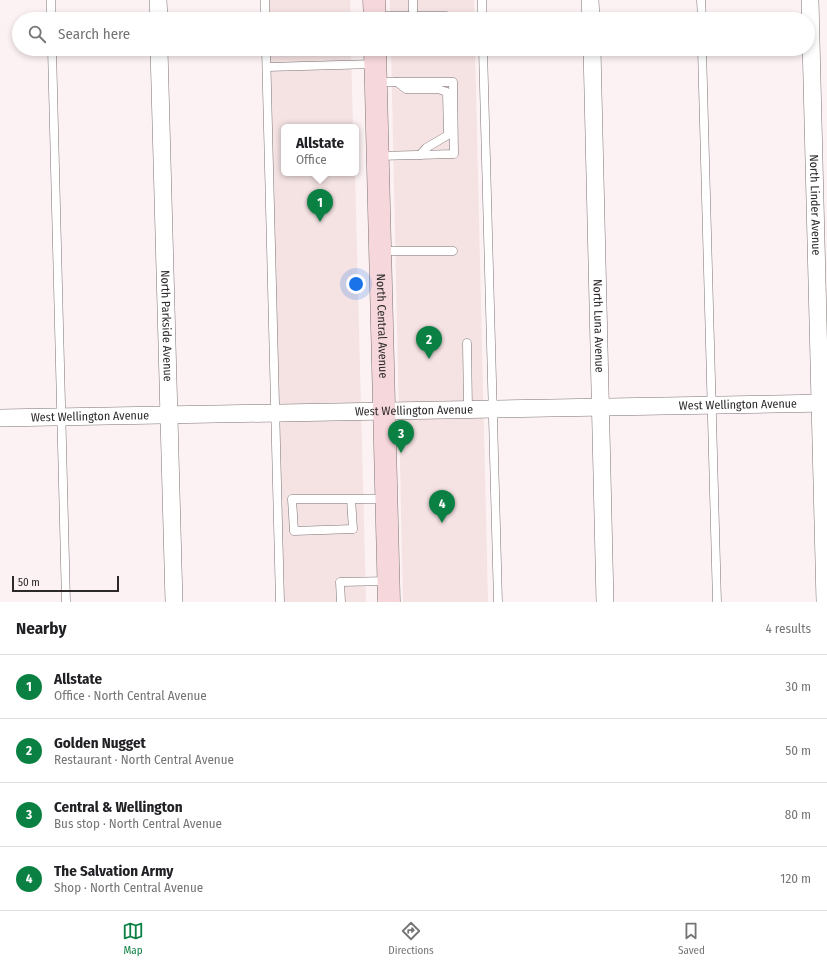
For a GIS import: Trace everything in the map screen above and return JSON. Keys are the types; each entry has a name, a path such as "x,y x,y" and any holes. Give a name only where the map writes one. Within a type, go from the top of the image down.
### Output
{"main road":[{"name":"North Central Avenue","path":"381,69 378,156 389,602"}],"street":[{"path":"158,0 159,12"},
{"path":"590,0 591,12"},
{"name":"North Linder Avenue","path":"810,0 810,12"},
{"name":"North Parkside Avenue","path":"159,56 174,602"},
{"name":"North Luna Avenue","path":"592,56 605,602"},
{"name":"North Linder Avenue","path":"812,56 824,403 825,602"},
{"name":"West Wellington Avenue","path":"0,418 824,403"}],"lane":[{"path":"51,0 51,12"},
{"path":"265,0 265,12"},
{"path":"413,0 413,12"},
{"path":"482,0 482,12"},
{"path":"701,0 702,12"},
{"path":"52,56 66,602"},
{"path":"266,56 280,602"},
{"path":"483,56 498,602"},
{"path":"702,56 717,602"},
{"path":"267,67 381,69 452,82 454,154 378,156"},
{"path":"381,69 406,89 438,89 447,92 448,135 426,148 420,155"},
{"path":"380,251 453,250"},
{"path":"467,343 468,410"},
{"path":"351,499 353,530 294,531 292,499 351,499 387,499"},
{"path":"341,602 340,582 389,580"}],"shaded area":[{"path":"267,0 350,0 351,12 267,12"},
{"path":"390,0 474,0 475,12 390,12"},
{"path":"268,56 351,56 353,124 281,124 281,176 355,176 366,602 282,602"},
{"path":"391,56 475,56 488,602 403,602"}],"place":[{"name":"Allstate","path":"320,222"},
{"name":"Golden Nugget","path":"429,359"},
{"name":"Central & Wellington","path":"401,453"},
{"name":"The Salvation Army","path":"442,523"}]}
